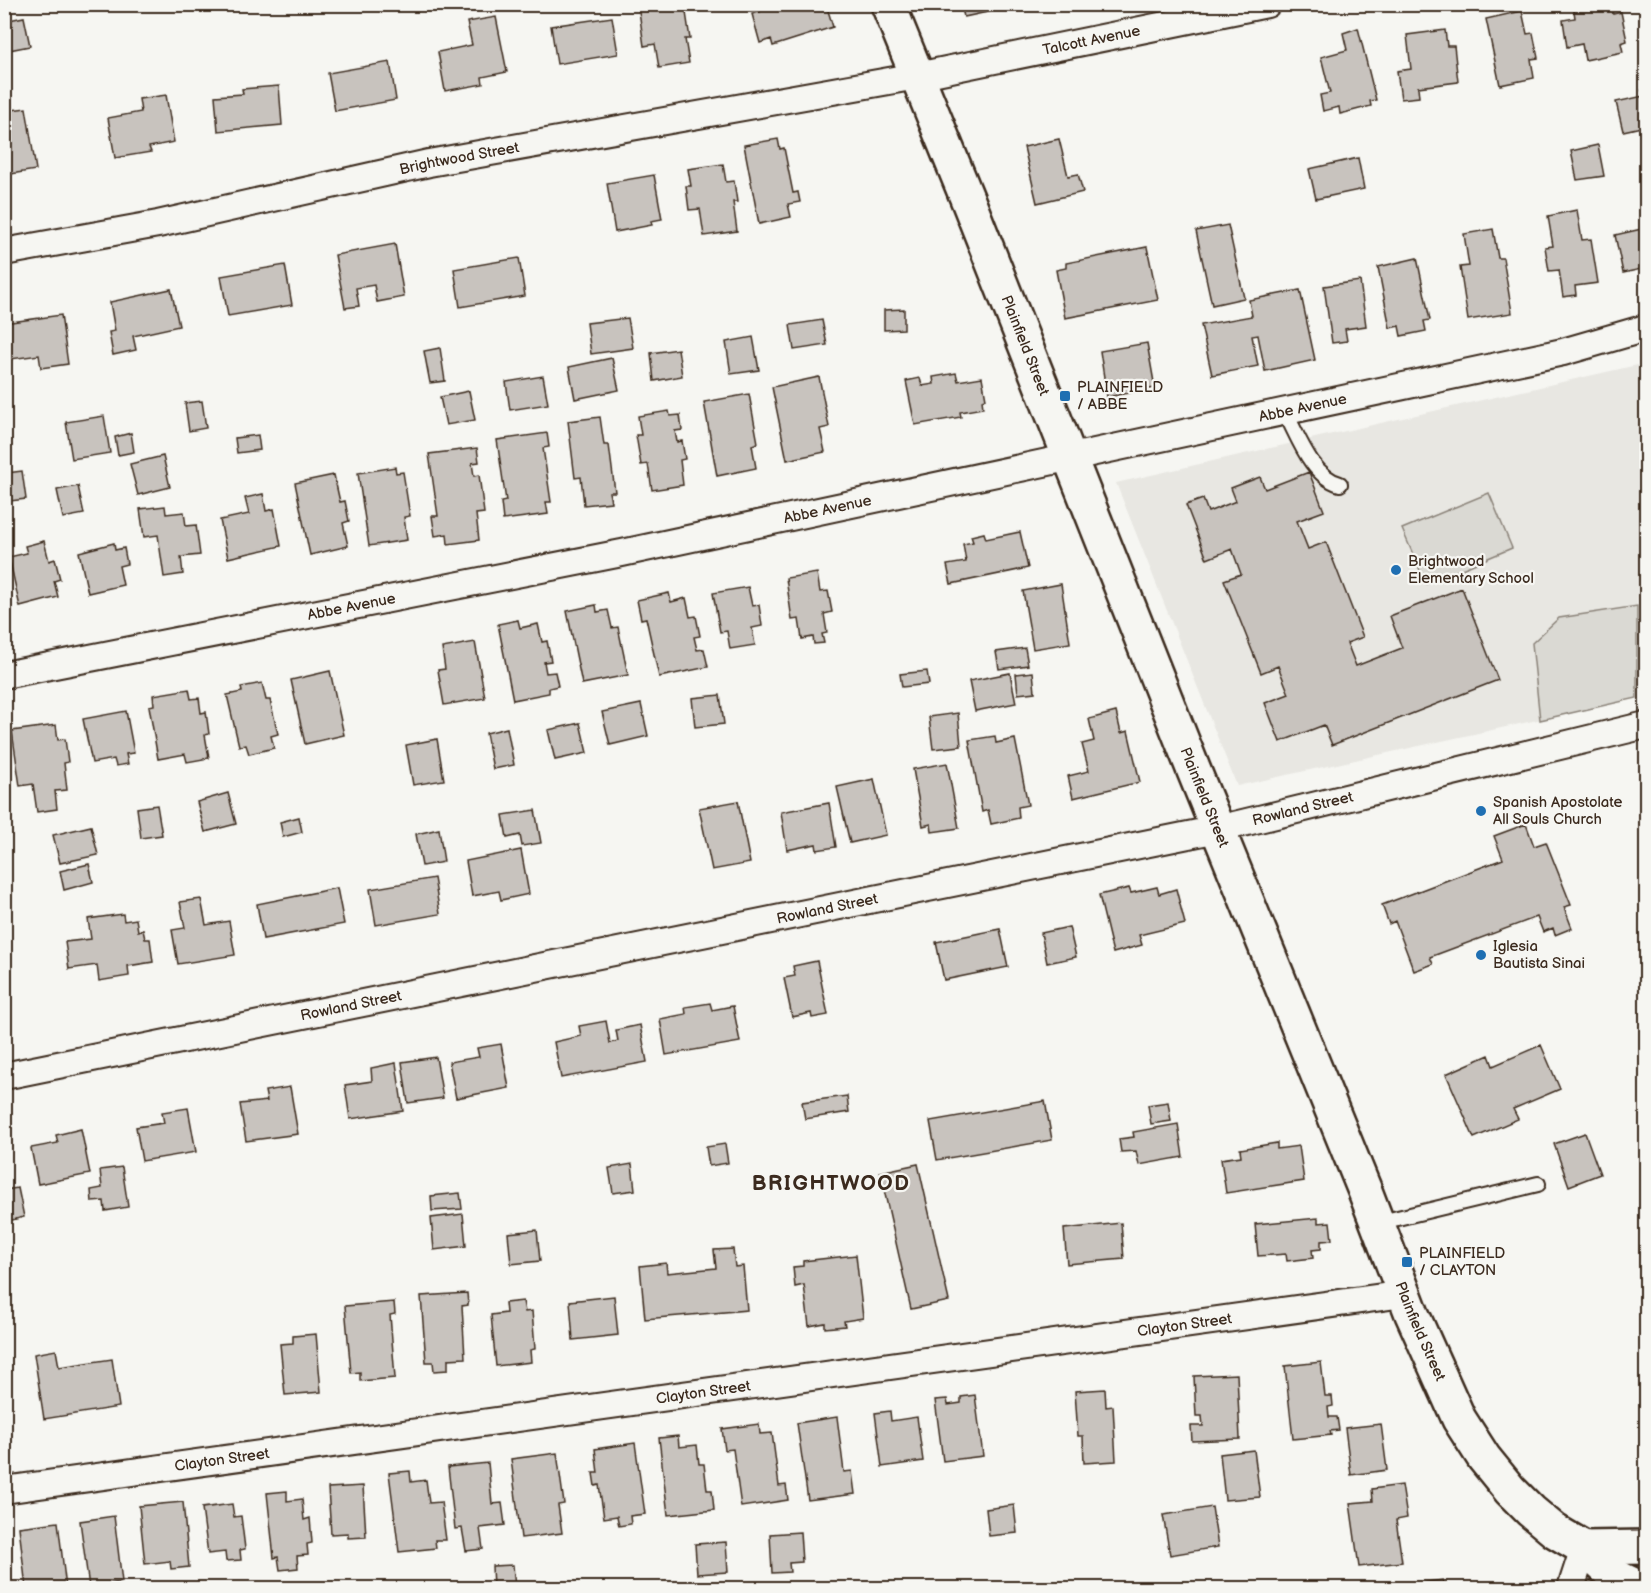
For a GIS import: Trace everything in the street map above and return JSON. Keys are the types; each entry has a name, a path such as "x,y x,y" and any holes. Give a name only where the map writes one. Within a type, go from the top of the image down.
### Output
{"street":[{"name":"Plainfield Street","path":"888,4 1404,1294 1441,1381 1472,1441 1510,1490 1555,1531 1584,1548 1613,1575 1641,1588"},
{"name":"Talcott Avenue","path":"917,76 1267,4"},
{"name":"Brightwood Street","path":"4,252 158,224 429,163 917,76"},
{"name":"Abbe Avenue","path":"4,675 610,556 1563,352 1647,328"},
{"name":"Rowland Street","path":"4,1076 1218,829 1647,725"},
{"name":"Clayton Street","path":"4,1490 1404,1294"},
{"path":"1571,1588 1584,1548 1647,1547"}],"lane":[{"path":"1285,412 1316,469 1330,481 1340,484"},
{"path":"1377,1222 1538,1184"}],"shaded area":[{"name":"Brightwood Elementary School","path":"1646,363 1646,519 1637,606 1637,698 1237,786 1116,483"},
{"path":"1489,493 1512,548 1426,584 1402,529"},
{"path":"1637,606 1637,698 1540,720 1532,643 1559,618"}],"building":[{"path":"638,4 685,6 690,39 685,39 689,63 659,68 655,44 644,46"},
{"path":"826,4 833,27 773,46 771,39 760,43 752,14 760,12 758,5"},
{"path":"961,4 1025,4 964,17"},
{"path":"1573,4 1611,4 1613,14 1621,12 1627,41 1621,43 1623,52 1585,60 1582,44 1567,47 1563,20 1575,18"},
{"path":"1522,11 1527,34 1533,33 1538,58 1531,59 1534,78 1500,85 1486,19"},
{"path":"24,17 30,46 4,51 4,21"},
{"path":"496,17 507,72 482,77 483,84 445,91 438,52 472,45 467,22"},
{"path":"612,17 618,54 557,64 551,26"},
{"path":"1358,28 1376,100 1370,101 1371,106 1340,114 1339,107 1323,111 1320,95 1330,93 1321,57 1347,50 1343,33"},
{"path":"1445,30 1447,46 1454,46 1458,82 1418,87 1419,97 1401,99 1397,71 1411,69 1407,35"},
{"path":"390,62 396,100 335,111 328,73"},
{"path":"279,86 282,125 218,131 215,96 243,94 242,89"},
{"path":"1646,89 1646,126 1623,131 1616,102 1644,96 1642,90"},
{"path":"166,95 174,142 149,147 151,152 115,158 108,118 141,112 139,99"},
{"path":"26,108 36,170 4,175 4,111"},
{"path":"778,139 780,149 784,148 793,193 798,192 800,202 788,204 791,217 759,224 744,145"},
{"path":"1059,139 1068,176 1078,174 1083,192 1037,203 1024,147"},
{"path":"1598,145 1604,176 1577,180 1571,151"},
{"path":"1358,158 1364,189 1316,199 1309,169"},
{"path":"723,164 726,182 734,181 737,202 733,202 737,231 704,236 700,209 689,210 686,186 691,186 688,169"},
{"path":"654,175 662,219 651,221 652,225 615,232 607,183"},
{"path":"1577,210 1582,240 1591,239 1598,283 1575,286 1576,295 1563,297 1559,270 1549,271 1545,247 1553,246 1548,216"},
{"path":"1228,225 1244,298 1212,305 1196,231"},
{"path":"1646,228 1646,268 1623,273 1615,235"},
{"path":"1493,229 1498,258 1503,258 1512,313 1468,320 1460,267 1469,266 1464,234"},
{"path":"395,244 404,297 377,302 374,285 356,288 359,306 345,308 335,255"},
{"path":"1147,247 1158,300 1065,318 1056,270 1066,268 1066,263"},
{"path":"519,258 525,296 460,307 454,269"},
{"path":"1417,258 1430,320 1424,321 1426,331 1401,336 1399,326 1390,328 1378,267"},
{"path":"285,265 292,305 228,316 221,276"},
{"path":"1360,281 1366,326 1345,329 1347,341 1332,343 1324,286"},
{"path":"171,289 179,326 133,336 136,350 113,355 109,332 115,331 110,302"},
{"path":"1300,290 1315,360 1265,371 1258,335 1252,336 1258,366 1212,375 1201,325 1252,316 1249,300"},
{"path":"904,309 904,329 884,330 884,310"},
{"path":"61,315 68,364 41,368 39,355 4,360 4,323"},
{"path":"628,318 633,348 591,354 587,323"},
{"path":"822,320 827,345 794,350 790,325"},
{"path":"753,337 759,370 731,374 726,342"},
{"path":"1147,343 1155,388 1107,397 1100,351"},
{"path":"440,348 445,381 430,383 424,351"},
{"path":"678,349 682,376 654,381 651,353"},
{"path":"612,358 619,390 575,399 569,367"},
{"path":"956,373 958,381 982,377 986,399 982,400 983,408 960,412 961,417 915,425 906,381 920,378 922,386 934,384 933,377"},
{"path":"543,376 548,404 510,410 506,382"},
{"path":"819,377 829,427 820,429 825,452 787,460 772,387"},
{"path":"469,391 475,420 446,425 440,397"},
{"path":"749,394 758,443 752,445 756,468 717,476 704,402"},
{"path":"202,401 206,428 189,431 185,403"},
{"path":"669,411 670,416 680,415 682,430 675,431 677,442 682,441 685,459 680,460 683,485 652,490 648,464 641,465 636,435 641,435 638,416"},
{"path":"104,416 110,453 72,459 66,422"},
{"path":"600,417 604,445 609,445 615,492 609,492 611,502 584,505 581,477 575,478 568,421"},
{"path":"131,433 134,452 118,455 115,437"},
{"path":"547,433 549,447 543,448 551,502 546,502 548,514 503,520 501,502 506,501 497,440"},
{"path":"258,435 260,450 237,453 235,438"},
{"path":"477,448 479,462 472,463 474,476 479,475 484,513 476,514 479,540 448,544 447,534 435,536 432,516 438,516 429,454"},
{"path":"163,456 170,487 138,495 130,464"},
{"path":"395,467 396,473 403,472 410,516 404,517 407,540 369,546 358,473"},
{"path":"22,471 26,499 10,501 7,473"},
{"path":"1309,472 1324,511 1297,521 1308,549 1326,542 1363,637 1347,643 1356,666 1402,648 1390,616 1462,588 1498,680 1332,745 1324,725 1280,742 1265,703 1289,694 1278,666 1261,673 1224,580 1241,574 1232,549 1207,559 1186,505 1203,499 1208,512 1236,501 1231,488 1260,477 1265,489"},
{"path":"334,475 340,502 345,501 349,521 343,523 348,546 310,555 295,483"},
{"path":"78,486 84,514 63,518 57,490"},
{"path":"263,494 266,511 274,509 281,546 228,558 220,520 249,514 245,498"},
{"path":"165,506 166,514 184,512 186,526 196,525 200,555 181,557 183,574 164,577 158,535 144,537 140,509"},
{"path":"1020,532 1028,568 951,584 947,565 966,562 963,544 973,542 971,536 984,533 986,539"},
{"path":"44,541 49,561 55,559 60,579 54,581 58,597 20,607 9,557 27,553 25,546"},
{"path":"114,543 115,550 124,548 127,564 119,566 123,585 88,593 79,552"},
{"path":"817,573 820,592 828,591 832,612 824,614 827,633 822,634 824,643 814,644 813,637 802,639 799,619 792,620 786,578"},
{"path":"1061,584 1070,643 1033,649 1023,591"},
{"path":"748,587 752,606 759,605 762,626 752,628 755,645 730,649 727,631 720,632 713,593"},
{"path":"669,593 671,602 686,598 690,617 696,616 700,636 694,637 697,650 704,649 708,667 659,677 646,618 641,619 637,600"},
{"path":"596,605 597,612 608,610 612,628 618,627 628,675 582,684 567,611"},
{"path":"518,620 520,628 538,624 542,642 547,641 551,661 544,662 546,673 555,672 558,686 549,688 549,693 513,700 498,624"},
{"path":"475,642 485,698 444,705 438,670 445,669 442,648"},
{"path":"1025,648 1028,665 999,669 996,652"},
{"path":"330,671 344,735 305,744 291,680"},
{"path":"927,671 929,684 902,687 900,674"},
{"path":"1033,672 1035,692 1018,694 1016,674"},
{"path":"1010,673 1016,703 975,711 969,681"},
{"path":"262,683 266,700 270,700 278,734 271,736 274,748 249,754 246,745 239,746 227,695 242,692 241,687"},
{"path":"189,689 191,699 199,698 201,713 206,712 209,734 205,735 209,758 187,762 185,754 158,759 149,706 154,705 153,695"},
{"path":"720,695 724,724 695,727 692,698"},
{"path":"641,704 648,736 610,745 602,712"},
{"path":"126,711 134,753 126,754 128,764 116,766 114,759 92,763 83,719"},
{"path":"1116,712 1121,733 1128,731 1140,782 1073,798 1068,776 1089,771 1082,744 1094,741 1089,719"},
{"path":"958,713 961,746 933,749 929,717"},
{"path":"580,723 587,753 555,760 548,730"},
{"path":"56,725 58,740 65,739 68,762 64,763 67,790 55,791 57,809 37,812 33,784 20,786 12,731"},
{"path":"507,728 514,765 493,769 486,733"},
{"path":"995,736 996,743 1015,739 1028,805 1018,807 1019,818 991,824 988,810 982,812 969,740"},
{"path":"437,739 444,780 413,785 406,745"},
{"path":"947,763 959,828 932,832 931,824 923,826 913,769"},
{"path":"874,779 886,835 850,843 837,787"},
{"path":"228,793 236,824 205,832 197,802"},
{"path":"738,801 750,863 712,870 699,808"},
{"path":"829,803 836,847 817,850 816,844 787,850 781,812"},
{"path":"157,805 162,835 141,838 137,808"},
{"path":"535,810 541,843 522,846 520,835 507,838 503,815"},
{"path":"299,817 302,832 283,837 280,822"},
{"path":"1526,824 1534,846 1546,842 1571,905 1564,907 1572,928 1555,935 1553,928 1543,932 1537,917 1430,957 1433,964 1414,971 1395,921 1389,924 1382,905 1503,859 1494,836"},
{"path":"91,826 98,855 60,863 53,835"},
{"path":"439,829 444,862 422,866 416,834"},
{"path":"521,850 529,894 501,900 499,891 472,896 466,861"},
{"path":"89,864 93,882 64,890 60,871"},
{"path":"434,878 440,914 376,925 370,889"},
{"path":"1157,887 1159,894 1176,889 1185,924 1139,935 1142,945 1113,953 1099,895 1129,888 1131,893"},
{"path":"337,888 344,924 263,939 257,904"},
{"path":"201,899 206,925 229,921 235,955 178,964 172,930 185,928 180,902"},
{"path":"123,914 124,921 136,919 138,931 143,930 145,939 150,939 153,962 128,966 129,976 99,981 97,965 69,969 65,942 91,939 88,919"},
{"path":"1069,927 1076,957 1047,963 1041,933"},
{"path":"1000,929 1008,967 944,980 936,942"},
{"path":"817,961 828,1015 812,1018 811,1013 792,1017 784,978 795,976 793,966"},
{"path":"710,1003 712,1010 733,1006 740,1042 666,1055 660,1019 686,1014 685,1007"},
{"path":"606,1021 610,1043 618,1041 616,1030 640,1025 647,1062 561,1078 554,1042 581,1036 579,1026"},
{"path":"501,1044 509,1088 456,1098 449,1062 479,1057 477,1048"},
{"path":"1541,1045 1560,1089 1513,1109 1518,1119 1474,1138 1446,1074 1489,1055 1493,1066"},
{"path":"436,1057 443,1098 408,1103 402,1062"},
{"path":"396,1063 403,1111 350,1119 345,1085 372,1081 371,1068"},
{"path":"290,1087 298,1134 246,1141 240,1104 267,1101 265,1091"},
{"path":"847,1096 849,1112 805,1119 802,1102"},
{"path":"1045,1101 1052,1140 937,1160 930,1121"},
{"path":"1168,1102 1171,1121 1151,1124 1148,1105"},
{"path":"188,1108 196,1152 142,1161 136,1127 164,1123 162,1112"},
{"path":"1178,1124 1183,1157 1139,1165 1136,1151 1121,1152 1119,1139 1134,1137 1133,1132"},
{"path":"81,1129 90,1174 38,1184 31,1148 58,1143 56,1135"},
{"path":"1585,1133 1600,1174 1569,1186 1554,1144"},
{"path":"1277,1143 1277,1149 1299,1146 1304,1181 1226,1193 1221,1159 1241,1156 1240,1149"},
{"path":"725,1144 728,1163 709,1166 706,1147"},
{"path":"632,1164 635,1190 613,1193 609,1168"},
{"path":"918,1164 949,1301 911,1309 880,1172"},
{"path":"122,1167 128,1207 105,1211 104,1201 92,1202 91,1190 102,1188 100,1170"},
{"path":"18,1188 24,1217 4,1222 4,1190"},
{"path":"460,1193 462,1209 432,1211 431,1196"},
{"path":"463,1214 466,1246 434,1250 431,1218"},
{"path":"1318,1218 1318,1223 1330,1222 1332,1240 1321,1241 1321,1249 1312,1250 1313,1258 1287,1261 1286,1254 1258,1256 1255,1224"},
{"path":"1121,1223 1124,1259 1067,1264 1064,1229"},
{"path":"537,1230 540,1261 511,1264 508,1233"},
{"path":"733,1249 735,1267 743,1266 747,1310 645,1319 640,1266 666,1263 667,1273 716,1268 714,1250"},
{"path":"856,1255 863,1318 844,1321 845,1326 825,1328 825,1323 809,1326 804,1285 795,1287 793,1267 803,1266 803,1261"},
{"path":"467,1293 468,1305 462,1306 465,1358 448,1359 448,1370 434,1371 433,1362 426,1362 421,1296"},
{"path":"614,1296 618,1335 573,1340 570,1301"},
{"path":"523,1301 525,1312 532,1311 535,1349 530,1350 531,1362 496,1366 491,1315 506,1313 505,1303"},
{"path":"394,1302 395,1314 390,1315 395,1378 360,1381 360,1372 351,1373 345,1306"},
{"path":"316,1334 321,1392 285,1395 280,1344 293,1343 293,1336"},
{"path":"56,1350 59,1367 112,1359 119,1407 44,1419 34,1354"},
{"path":"1321,1362 1325,1396 1332,1396 1333,1406 1328,1407 1329,1417 1337,1417 1339,1430 1330,1431 1331,1435 1293,1439 1285,1366"},
{"path":"1237,1374 1240,1439 1192,1441 1191,1426 1203,1426 1202,1416 1196,1416 1194,1376"},
{"path":"1105,1389 1106,1407 1113,1406 1116,1461 1084,1463 1083,1436 1078,1436 1075,1391"},
{"path":"975,1395 983,1456 943,1461 935,1400 947,1399 948,1405 961,1403 961,1397"},
{"path":"890,1411 891,1421 917,1417 923,1461 882,1467 875,1413"},
{"path":"837,1417 844,1472 852,1471 855,1494 808,1500 797,1423"},
{"path":"759,1424 760,1434 772,1433 779,1486 786,1485 788,1500 741,1507 733,1449 725,1450 722,1429"},
{"path":"1381,1424 1387,1470 1351,1475 1345,1428"},
{"path":"678,1436 679,1447 697,1445 699,1464 704,1464 707,1490 712,1490 714,1510 668,1515 659,1438"},
{"path":"635,1443 645,1514 630,1516 631,1524 619,1526 617,1516 604,1518 599,1485 595,1486 593,1473 598,1473 595,1449"},
{"path":"1254,1450 1260,1497 1225,1500 1220,1454"},
{"path":"557,1453 564,1504 558,1505 562,1533 521,1538 511,1459"},
{"path":"488,1463 492,1504 502,1503 505,1525 480,1528 483,1549 466,1551 462,1528 455,1529 448,1467"},
{"path":"410,1471 411,1482 426,1480 429,1503 441,1502 446,1540 435,1540 436,1548 399,1552 389,1473"},
{"path":"1402,1485 1407,1518 1396,1520 1402,1562 1359,1567 1350,1503 1373,1501 1372,1489"},
{"path":"363,1486 366,1537 348,1538 348,1533 331,1534 328,1488"},
{"path":"287,1491 287,1501 302,1499 304,1520 310,1518 312,1543 307,1544 308,1555 297,1556 298,1568 280,1570 278,1557 274,1558 267,1493"},
{"path":"183,1502 189,1567 171,1569 170,1561 145,1564 139,1506"},
{"path":"232,1504 234,1517 241,1516 245,1549 240,1550 241,1560 226,1561 225,1552 208,1554 202,1508"},
{"path":"1014,1505 1017,1533 989,1536 986,1509"},
{"path":"1212,1507 1218,1547 1170,1555 1163,1515"},
{"path":"114,1516 122,1582 89,1587 80,1521"},
{"path":"58,1522 66,1588 26,1588 19,1527"},
{"path":"800,1532 802,1562 789,1563 790,1572 772,1573 770,1534"},
{"path":"726,1542 728,1572 697,1574 695,1544"},
{"path":"513,1565 515,1588 493,1588 492,1566"},
{"path":"1443,1580 1445,1588 1379,1588"},
{"path":"407,1585 408,1588 396,1588 396,1586"}],"place":[{"name":"PLAINFIELD / ABBE","path":"1065,396"},
{"name":"Brightwood Elementary School","path":"1396,570"},
{"name":"Spanish Apostolate All Souls Church","path":"1481,811"},
{"name":"Iglesia Bautista Sinai","path":"1481,955"},
{"name":"PLAINFIELD / CLAYTON","path":"1407,1262"}],"district":[{"name":"BRIGHTWOOD","path":"831,1183"}]}
